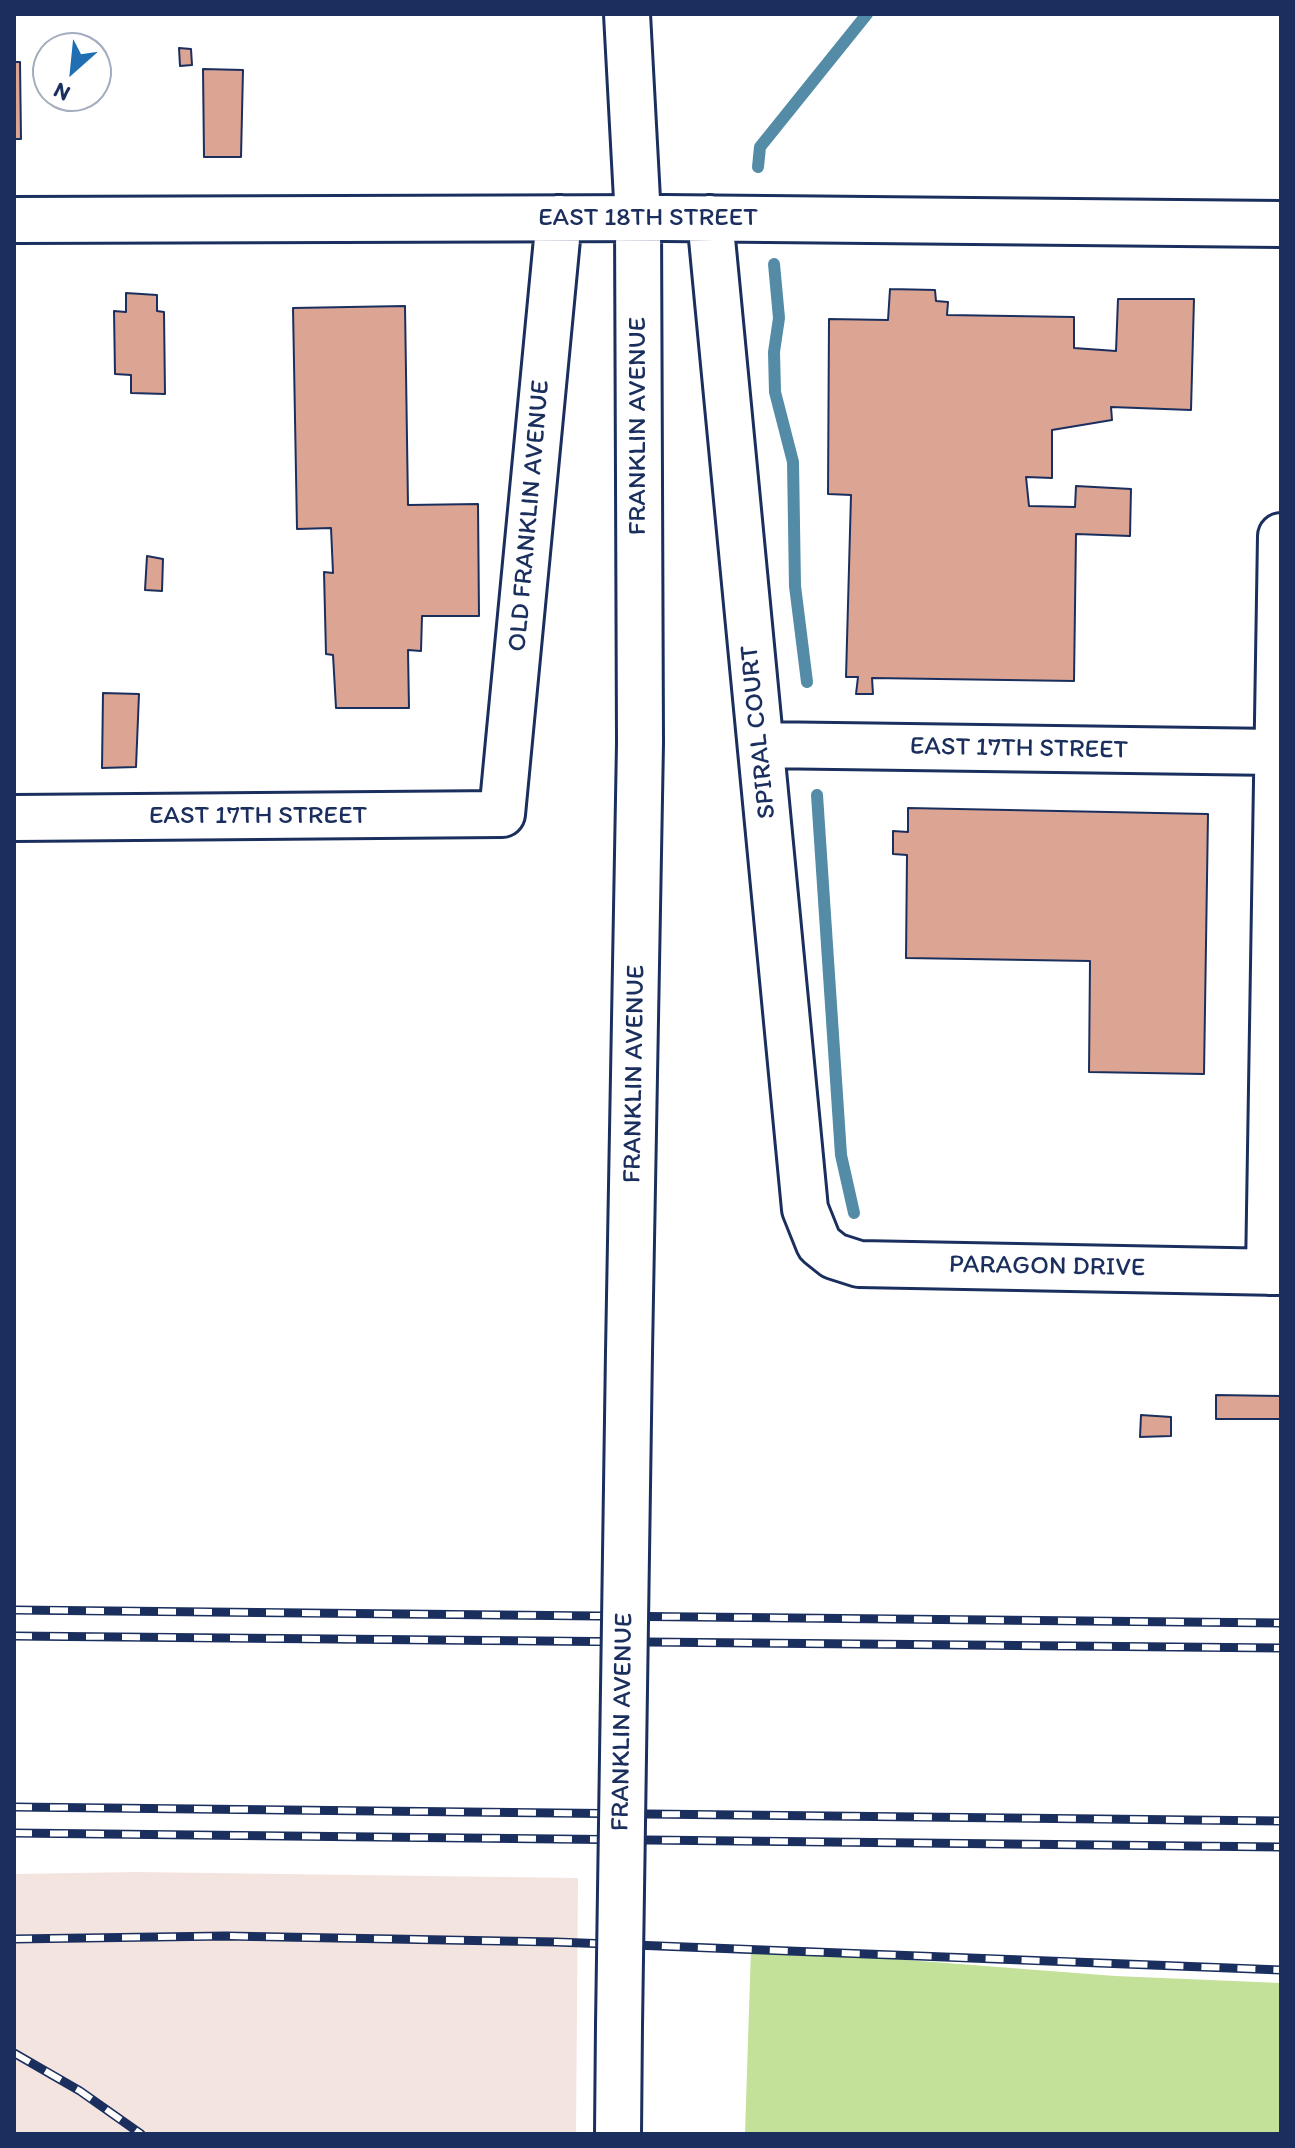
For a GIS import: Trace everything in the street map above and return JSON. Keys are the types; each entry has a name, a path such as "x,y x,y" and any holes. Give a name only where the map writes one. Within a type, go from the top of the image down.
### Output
{"street":[{"name":"FRANKLIN AVENUE","path":"618,2134 640,743 638,218 627,14"},
{"name":"OLD FRANKLIN AVENUE","path":"502,814 559,218"},
{"name":"EAST 18TH STREET","path":"14,220 710,218 1281,224"},
{"name":"SPIRAL COURT","path":"710,218 805,1209 819,1244"},
{"path":"1275,1272 1281,536"},
{"name":"EAST 17TH STREET","path":"761,745 1277,752"},
{"name":"EAST 17TH STREET","path":"14,818 502,814"},
{"name":"PARAGON DRIVE","path":"819,1244 846,1262 859,1264 1275,1272"}],"shaded area":[{"path":"137,1872 578,1878 576,2134 14,2134 14,1874"}],"green space":[{"path":"751,1948 1115,1976 1281,1983 1281,2134 745,2134"}],"building":[{"path":"179,48 191,49 192,65 180,66"},
{"path":"14,62 20,62 21,139 14,139"},
{"path":"203,69 243,70 241,157 204,157"},
{"path":"890,289 935,290 936,301 948,302 947,315 1074,317 1074,348 1116,351 1118,299 1194,299 1191,410 1111,407 1112,420 1052,430 1052,478 1026,477 1029,506 1075,507 1076,486 1131,489 1130,536 1076,534 1074,681 872,678 873,694 856,694 858,677 846,677 851,495 828,494 829,319 888,320"},
{"path":"126,293 157,295 157,311 164,312 165,394 131,393 131,375 115,374 114,311 126,312"},
{"path":"405,306 408,505 478,504 479,616 422,616 421,651 408,650 409,708 336,708 333,655 326,654 324,572 333,573 331,528 297,529 293,308"},
{"path":"147,556 163,559 162,591 145,590"},
{"path":"103,693 139,694 136,767 102,768"},
{"path":"908,808 1208,814 1204,1074 1089,1072 1090,961 906,958 907,855 893,854 893,831 908,832"},
{"path":"1216,1395 1281,1396 1281,1419 1216,1419"},
{"path":"1141,1415 1171,1417 1171,1436 1140,1437"}],"waterway":[{"path":"758,167 760,147 867,14"},
{"path":"774,264 779,318 774,352 775,392 793,462 795,586 807,682"},
{"path":"817,795 841,1155 854,1213"}],"railway":[{"path":"14,1610 1281,1623"},
{"path":"14,1636 1281,1648"},
{"path":"14,1807 1281,1821"},
{"path":"14,1833 1281,1847"},
{"path":"14,1939 226,1936 556,1942 1281,1970"},
{"path":"14,2053 80,2091 141,2134"}]}
